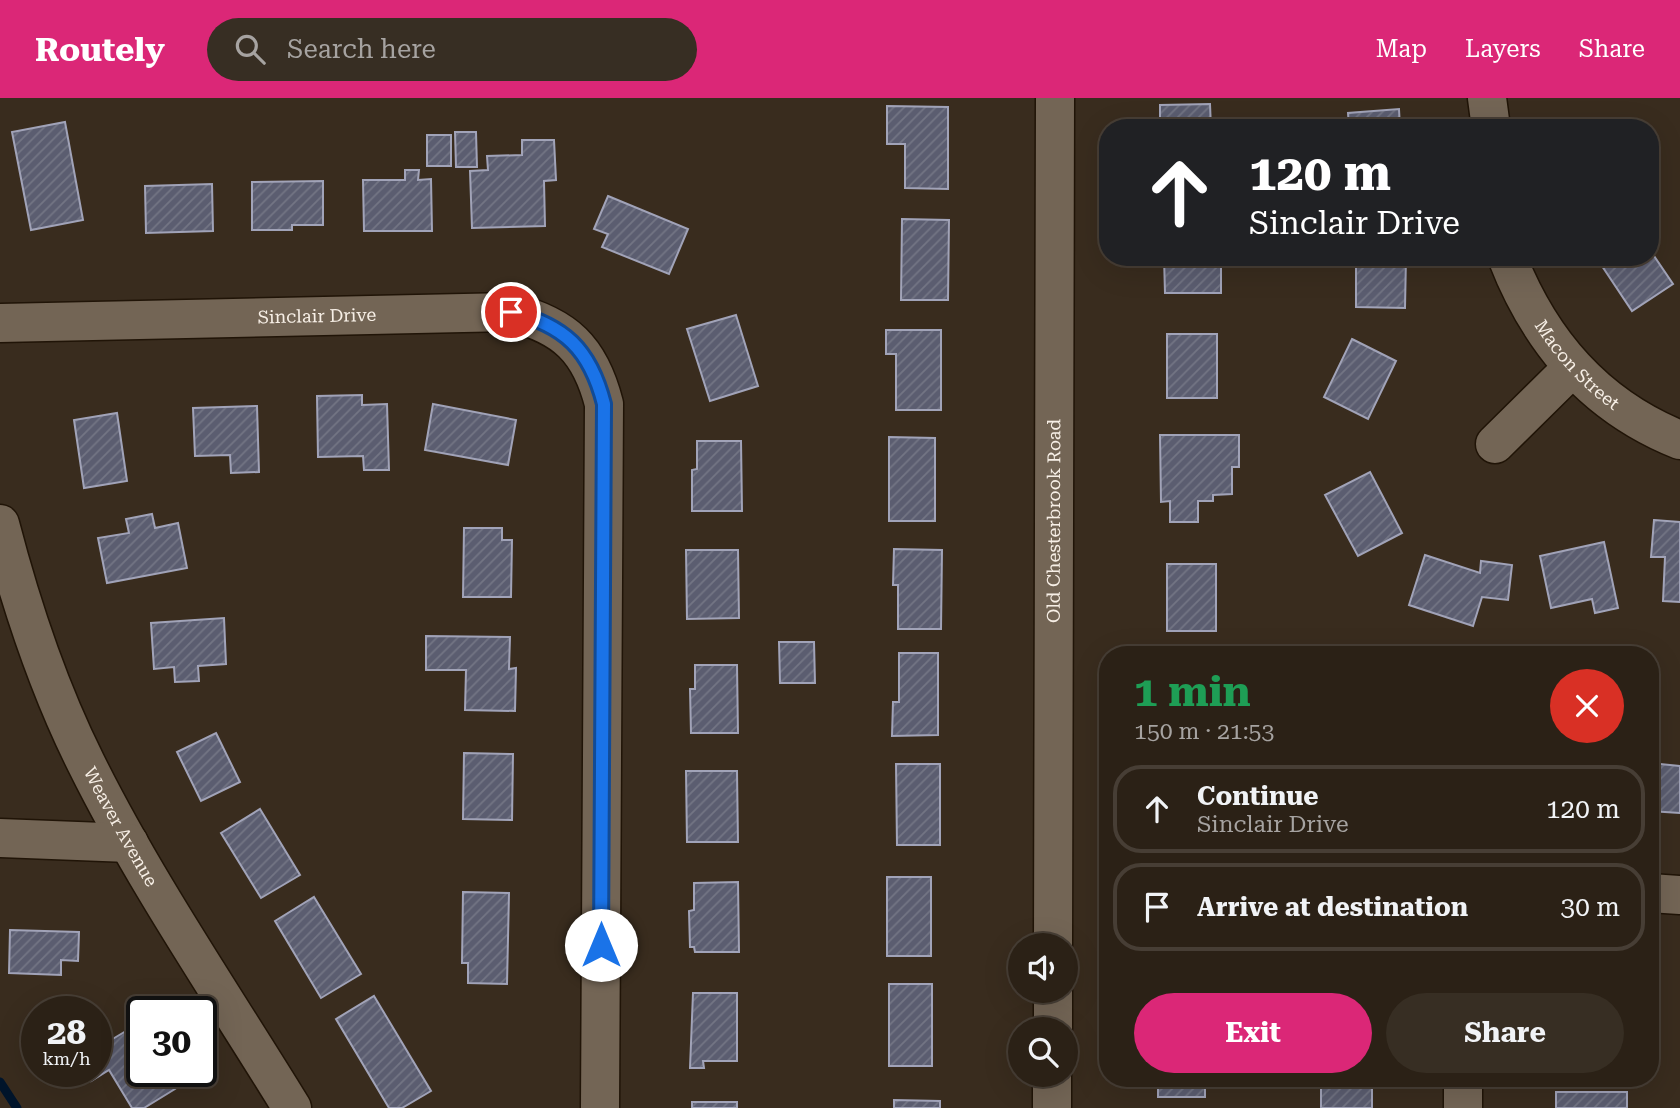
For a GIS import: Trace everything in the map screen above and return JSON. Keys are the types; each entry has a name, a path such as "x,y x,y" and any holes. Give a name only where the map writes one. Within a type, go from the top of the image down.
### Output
{"street":[{"name":"Old Chesterbrook Road","path":"1053,933 1055,98"},
{"path":"1488,98 1490,119"},
{"name":"Macon Street","path":"1510,266 1522,297 1544,334 1572,368 1608,401 1655,430 1680,440"},
{"name":"Sinclair Drive","path":"0,323 511,312 538,319 562,332 582,351 604,404 600,1108"},
{"path":"1495,444 1572,368"},
{"name":"Weaver Avenue","path":"0,524 16,583 46,671 85,761 129,843 292,1108"},
{"path":"0,838 129,843"},
{"path":"1659,894 1680,895"},
{"path":"1052,1087 1052,1108"},
{"path":"1463,1087 1463,1108"}],"building":[{"path":"1210,104 1211,119 1160,119 1160,105"},
{"path":"887,106 948,107 948,189 905,188 905,144 887,144"},
{"path":"1399,109 1400,119 1348,119 1348,113"},
{"path":"65,122 83,220 31,230 12,132"},
{"path":"455,132 476,132 477,167 456,167"},
{"path":"427,135 451,135 451,166 427,166"},
{"path":"522,140 554,140 556,180 544,181 545,226 472,228 470,171 488,170 487,156 522,155"},
{"path":"405,170 419,170 418,180 431,179 432,231 364,231 363,180 405,180"},
{"path":"323,181 323,225 292,225 292,230 252,230 252,182"},
{"path":"212,184 213,231 146,233 145,186"},
{"path":"608,196 688,229 669,274 602,247 608,234 594,229"},
{"path":"902,219 949,220 948,300 901,300"},
{"path":"1659,263 1673,284 1632,311 1602,266 1659,266"},
{"path":"1164,266 1221,266 1221,293 1165,293"},
{"path":"1356,266 1406,266 1405,308 1356,307"},
{"path":"736,315 758,386 710,401 687,329"},
{"path":"886,330 941,330 941,410 896,410 896,354 886,354"},
{"path":"1167,334 1217,334 1217,398 1167,398"},
{"path":"1352,339 1396,361 1368,419 1324,397"},
{"path":"362,395 362,405 387,404 389,470 364,470 363,456 318,457 317,396"},
{"path":"433,404 516,420 508,465 425,450"},
{"path":"257,406 259,472 231,473 230,455 195,456 193,408"},
{"path":"117,413 127,481 84,488 74,420"},
{"path":"1160,435 1239,435 1239,467 1232,467 1232,494 1213,495 1213,501 1198,501 1198,522 1170,522 1170,501 1161,502"},
{"path":"889,437 935,438 935,521 889,521"},
{"path":"697,441 741,441 742,511 692,511 692,470 697,469"},
{"path":"1370,472 1402,533 1358,556 1325,495"},
{"path":"152,514 155,528 178,523 187,568 107,583 98,538 129,533 126,519"},
{"path":"1654,520 1680,522 1680,602 1663,601 1665,557 1651,557"},
{"path":"464,528 502,528 502,540 512,540 511,597 463,597"},
{"path":"1604,542 1618,608 1595,613 1592,599 1551,608 1540,556"},
{"path":"894,549 942,550 941,629 898,629 898,585 893,585"},
{"path":"686,550 738,550 739,618 687,619"},
{"path":"1425,555 1480,573 1481,561 1512,565 1508,600 1482,597 1473,626 1409,605"},
{"path":"1167,564 1216,564 1216,631 1167,631"},
{"path":"224,618 226,664 198,666 199,681 175,682 174,667 154,669 151,623"},
{"path":"426,636 510,637 509,669 516,668 515,711 465,710 466,670 426,670"},
{"path":"779,642 814,642 815,683 780,683"},
{"path":"899,653 938,653 938,735 892,736 893,702 899,702"},
{"path":"695,665 737,665 738,733 691,733 690,689 695,689"},
{"path":"216,733 240,782 201,801 177,752"},
{"path":"464,753 513,754 512,820 463,819"},
{"path":"896,764 940,764 940,845 897,845"},
{"path":"1659,764 1680,766 1680,813 1659,812"},
{"path":"686,771 737,771 738,842 687,842"},
{"path":"260,809 300,875 261,898 221,833"},
{"path":"887,877 931,877 931,956 887,956"},
{"path":"738,882 739,952 695,952 694,947 690,947 689,911 694,910 694,883"},
{"path":"463,892 509,893 507,984 468,983 468,963 462,963"},
{"path":"314,897 361,974 321,998 275,921"},
{"path":"10,930 79,932 78,961 61,960 61,975 9,973"},
{"path":"889,984 932,984 932,1066 889,1066"},
{"path":"693,993 737,993 737,1061 703,1061 704,1068 690,1068"},
{"path":"374,996 431,1091 402,1108 389,1108 336,1019"},
{"path":"126,1031 126,1087 175,1089 144,1108 132,1108 112,1075 112,1039"},
{"path":"1158,1087 1205,1087 1205,1097 1158,1097"},
{"path":"1321,1087 1372,1087 1372,1108 1321,1108"},
{"path":"1556,1092 1627,1092 1627,1108 1556,1108"},
{"path":"894,1100 940,1101 940,1108 894,1108"},
{"path":"692,1102 737,1102 737,1108 692,1108"}],"waterway":[{"path":"0,1082 17,1108"}],"route":[{"path":"511,312 538,319 562,332 582,351 596,376 604,404 601,945"}]}
